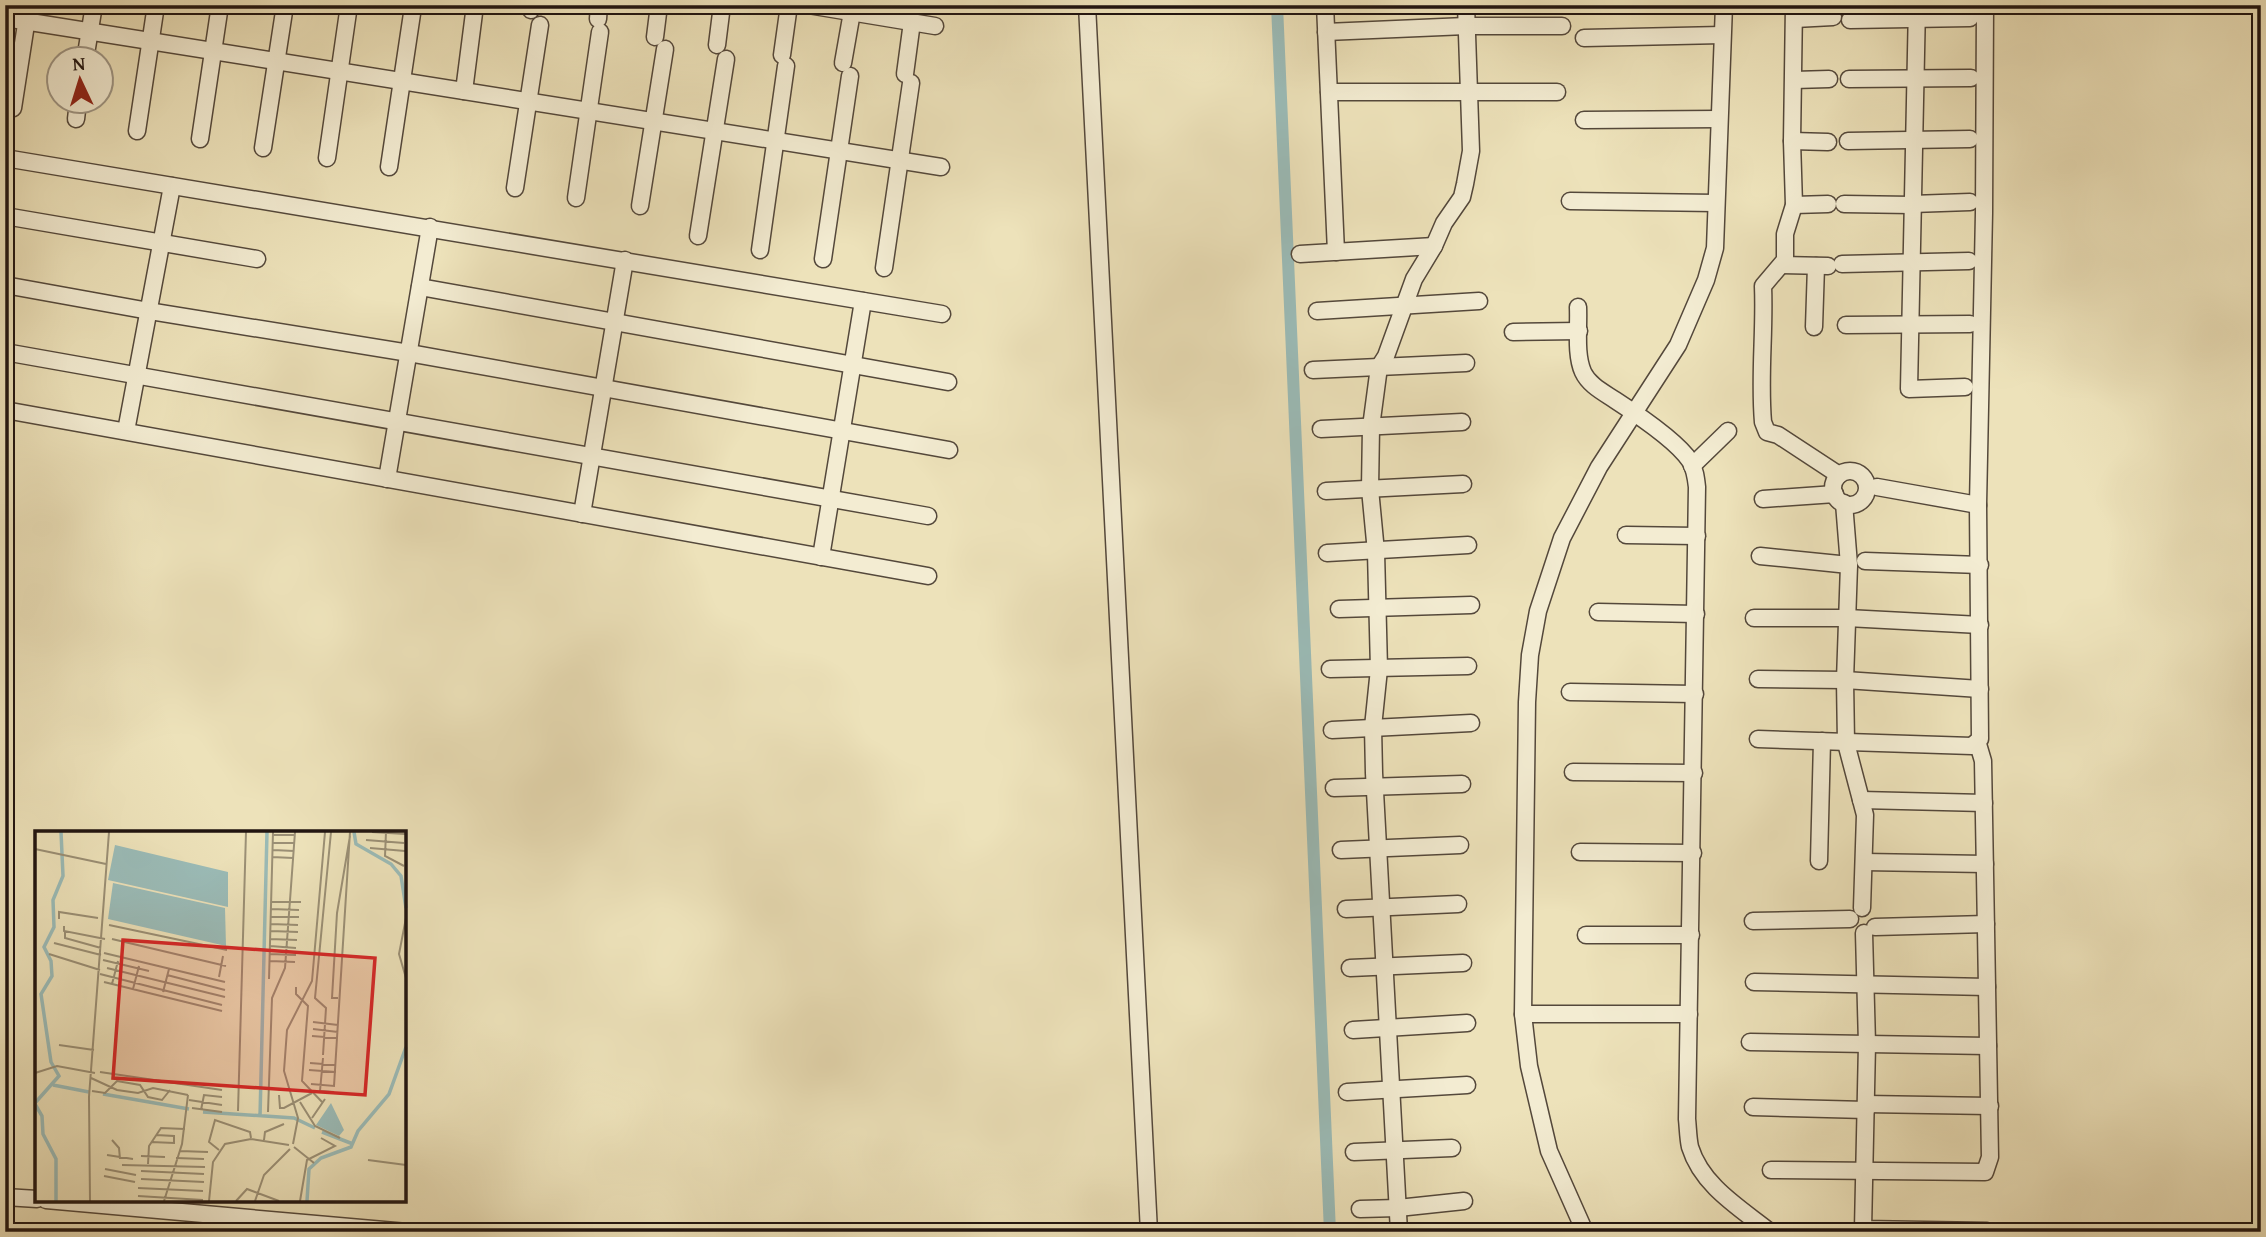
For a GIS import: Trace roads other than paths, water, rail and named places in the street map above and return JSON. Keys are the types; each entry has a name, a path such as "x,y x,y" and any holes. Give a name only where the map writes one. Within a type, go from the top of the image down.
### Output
{"street":[{"path":"88,46 94,5"},
{"path":"137,131 156,5"},
{"path":"200,139 220,5"},
{"path":"263,148 285,5"},
{"path":"327,158 349,5"},
{"path":"640,206 654,121 660,43 659,5"},
{"path":"698,236 715,131 722,52 722,5"},
{"path":"760,250 776,141 789,5"},
{"path":"808,5 935,26"},
{"path":"1087,5 1149,1232"},
{"path":"1325,5 1336,252"},
{"path":"1399,1232 1375,786 1373,727 1379,668 1376,552 1370,489 1371,427 1379,367 1386,356 1414,279 1444,223 1462,197 1465,184 1471,151 1466,5"},
{"path":"1585,1232 1549,1151 1529,1066 1523,1014 1530,655 1538,611 1562,538 1599,467 1678,345 1706,280 1715,248 1724,5"},
{"path":"1771,1170 1985,1172 1990,1157 1983,761 1978,744 1978,505 1985,5"},
{"path":"389,167 413,7"},
{"path":"823,258 839,151 852,12"},
{"path":"1833,17 1794,12 1794,205 1785,234 1785,260 1763,286 1765,311 1761,350 1761,400 1767,432 1778,435 1839,475"},
{"path":"1916,12 1909,389 1965,387"},
{"path":"1850,20 1916,12 1970,18"},
{"path":"13,108 28,13"},
{"path":"5,18 28,13 90,32 942,167"},
{"path":"464,91 474,13"},
{"path":"576,198 590,111 599,19"},
{"path":"884,268 900,161 912,22"},
{"path":"515,188 540,24"},
{"path":"1326,33 1466,26 1562,26"},
{"path":"1584,38 1722,35"},
{"path":"1849,79 1971,78"},
{"path":"1794,79 1829,79"},
{"path":"1329,92 1558,92"},
{"path":"1584,120 1719,119"},
{"path":"1848,141 1970,139"},
{"path":"1792,141 1828,142"},
{"path":"5,158 942,314"},
{"path":"126,431 172,186"},
{"path":"1570,201 1716,203"},
{"path":"1794,205 1970,202"},
{"path":"5,216 257,260"},
{"path":"387,479 430,227"},
{"path":"1300,254 1434,246"},
{"path":"582,514 625,260"},
{"path":"1782,265 1969,261"},
{"path":"1814,327 1829,265"},
{"path":"5,285 409,353 948,450"},
{"path":"420,286 948,382"},
{"path":"821,557 863,301"},
{"path":"1317,311 1479,301"},
{"path":"1578,307 1580,362 1584,373 1594,386 1635,413 1675,446 1692,466 1697,487 1687,1119 1690,1146 1710,1184 1770,1232"},
{"path":"1846,325 1970,324"},
{"path":"1513,332 1579,331"},
{"path":"5,352 928,516"},
{"path":"1313,370 1466,363"},
{"path":"5,410 928,576"},
{"path":"1321,429 1462,422"},
{"path":"1692,466 1728,431"},
{"path":"1763,499 1840,498 1860,502 1867,489 1866,480 1855,472 1843,472 1834,487 1840,498 1857,563 1847,618 1846,743 1865,815 1863,908"},
{"path":"1326,491 1463,484"},
{"path":"1877,487 1978,505"},
{"path":"1626,535 1697,536"},
{"path":"1327,553 1468,545"},
{"path":"1760,556 1857,563 1980,565"},
{"path":"1339,609 1471,605"},
{"path":"1598,612 1696,614"},
{"path":"1755,618 1847,618 1980,625"},
{"path":"1330,669 1468,666"},
{"path":"1758,679 1845,680 1980,688"},
{"path":"1570,692 1695,694"},
{"path":"1332,730 1471,723"},
{"path":"1758,739 1972,747 1978,744"},
{"path":"1819,861 1822,741"},
{"path":"1573,772 1694,773"},
{"path":"1334,788 1462,784"},
{"path":"1861,800 1984,803"},
{"path":"1341,850 1460,845"},
{"path":"1580,852 1693,853"},
{"path":"1864,862 1985,864"},
{"path":"1346,909 1458,904"},
{"path":"1986,924 1869,930 1859,933 1852,928 1850,919 1854,911 1863,908 1871,911 1876,918 1869,930 1866,985 1863,1229 1987,1231"},
{"path":"1753,920 1850,919"},
{"path":"1586,935 1691,935"},
{"path":"1350,968 1464,963"},
{"path":"1754,982 1987,987"},
{"path":"1523,1014 1689,1014"},
{"path":"1353,1030 1467,1023"},
{"path":"1750,1042 1988,1046"},
{"path":"1347,1092 1467,1086"},
{"path":"1753,1107 1990,1106"},
{"path":"1354,1152 1452,1148"},
{"path":"5,1197 35,1199"},
{"path":"1360,1209 1464,1201"},
{"path":"69,1202 407,1232"}],"waterway":[{"path":"1277,5 1330,1232"}]}
